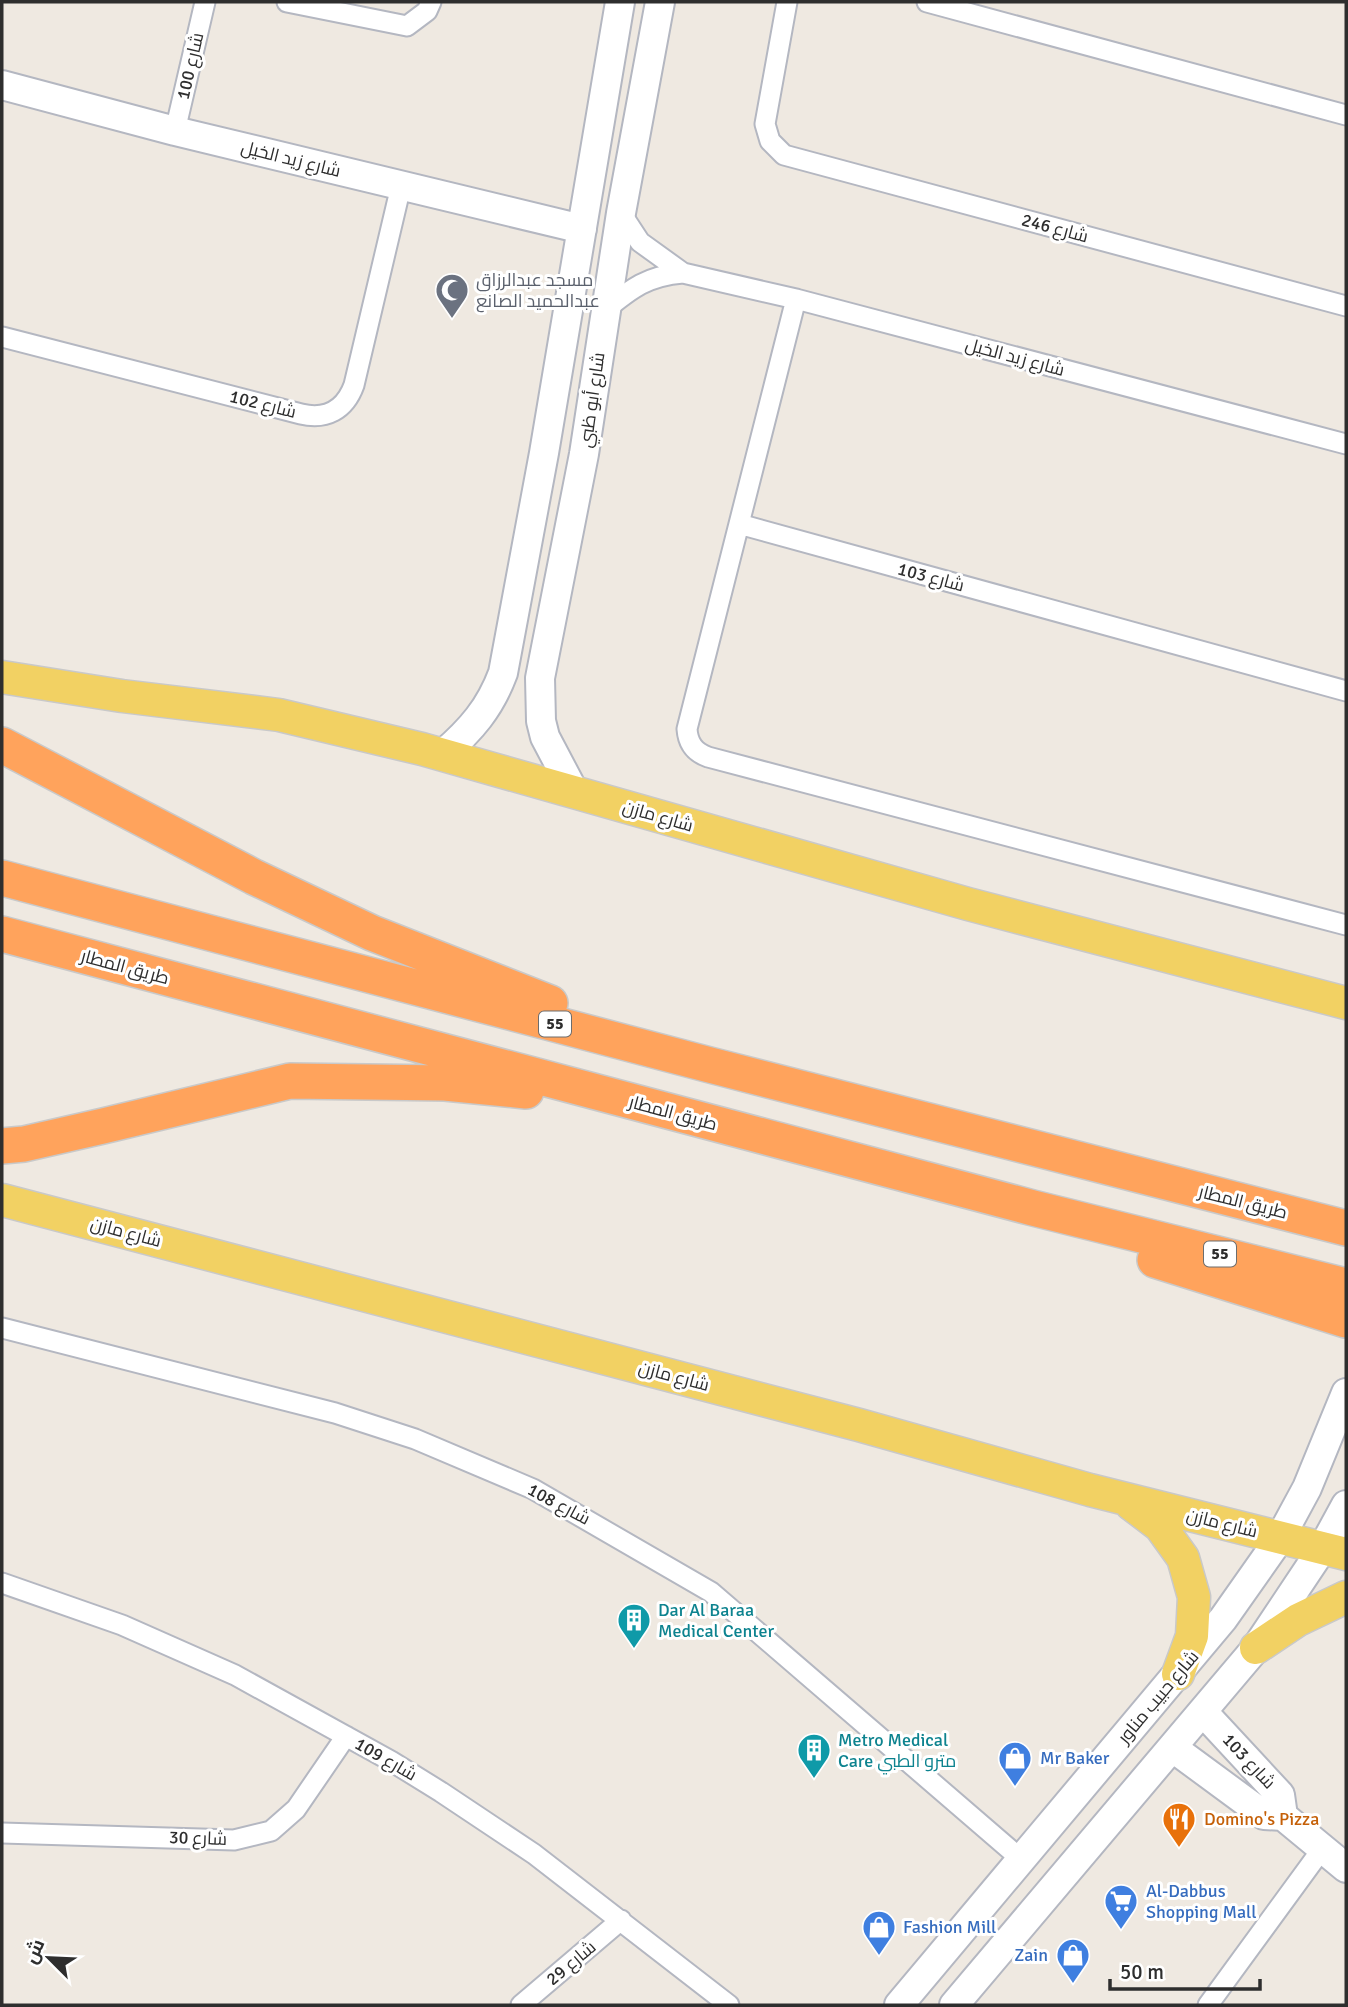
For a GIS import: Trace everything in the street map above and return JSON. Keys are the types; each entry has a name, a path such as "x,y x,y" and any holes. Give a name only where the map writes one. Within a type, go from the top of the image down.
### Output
{"highway":[{"path":"2,746 254,877 372,933 710,1065"},
{"name":"طريق المطار","path":"2,878 710,1065 1346,1228"},
{"name":"طريق المطار","path":"2,934 1033,1208 1095,1232 1346,1286"},
{"path":"2,1146 24,1144 290,1081 445,1083 630,1101"},
{"path":"1095,1232 1346,1320"}],"main road":[{"name":"شارع مازن","path":"2,677 122,696 279,715 443,754 968,904 1339,997"},
{"name":"شارع مازن","path":"2,1200 859,1425 1090,1490 1334,1551"},
{"path":"1090,1490 1128,1502 1160,1525 1183,1558 1194,1597 1192,1636 1178,1674"},
{"path":"1256,1648 1298,1620 1346,1597"}],"street":[{"name":"شارع 100","path":"175,131 205,2"},
{"path":"287,2 407,26 427,11 431,2"},
{"path":"443,754 480,719 493,698 503,673 544,453 620,2"},
{"name":"شارع أبو ظبي","path":"574,792 545,737 539,701 540,678 584,454 621,213 660,2"},
{"name":"شارع 246","path":"787,2 765,115 770,141 784,155 1346,306"},
{"path":"927,2 1346,115"},
{"name":"شارع زيد الخيل","path":"2,85 175,131 582,229"},
{"name":"شارع 102","path":"2,337 301,414 329,414 345,402 354,385 401,186"},
{"name":"شارع زيد الخيل","path":"621,213 640,242 683,273"},
{"name":"شارع زيد الخيل","path":"605,310 640,283 683,273 796,299 1346,444"},
{"path":"796,299 687,729 690,743 700,754 1346,925"},
{"path":"544,453 550,461 568,465 584,454"},
{"name":"شارع 103","path":"739,524 1346,691"},
{"name":"شارع 108","path":"2,1328 335,1413 415,1439 533,1489 711,1592 1021,1859"},
{"name":"شارع حبيب مناور","path":"904,1998 1223,1619 1280,1538 1307,1488 1346,1393"},
{"path":"954,2005 1173,1748 1334,1551 1346,1505"},
{"name":"شارع 109","path":"2,1583 122,1625 236,1675 391,1761 493,1826 621,1920 729,2005"},
{"name":"شارع 103","path":"1203,1712 1280,1794 1283,1816"},
{"name":"شارع 30","path":"2,1833 234,1840 271,1831 296,1809 346,1736"},
{"name":"شارع 103","path":"1173,1748 1264,1815 1283,1816 1346,1868"},
{"path":"1208,2005 1322,1849"},
{"name":"شارع 29","path":"521,2005 621,1920"},
{"path":"940,1955 951,1976 962,1981 974,1981"},
{"path":"904,1998 923,1990 935,1996 940,2005"}],"place":[{"name":"مسجد عبدالرزاق عبدالحميد الصانع","path":"452,320"},
{"name":"Dar Al Baraa Medical Center","path":"634,1650"},
{"name":"Metro Medical Care مترو الطبي","path":"814,1780"},
{"name":"Mr Baker","path":"1015,1788"},
{"name":"Domino's Pizza","path":"1179,1849"},
{"name":"Al-Dabbus Shopping Mall","path":"1121,1931"},
{"name":"Fashion Mill","path":"879,1957"},
{"name":"Zain","path":"1073,1985"}]}
